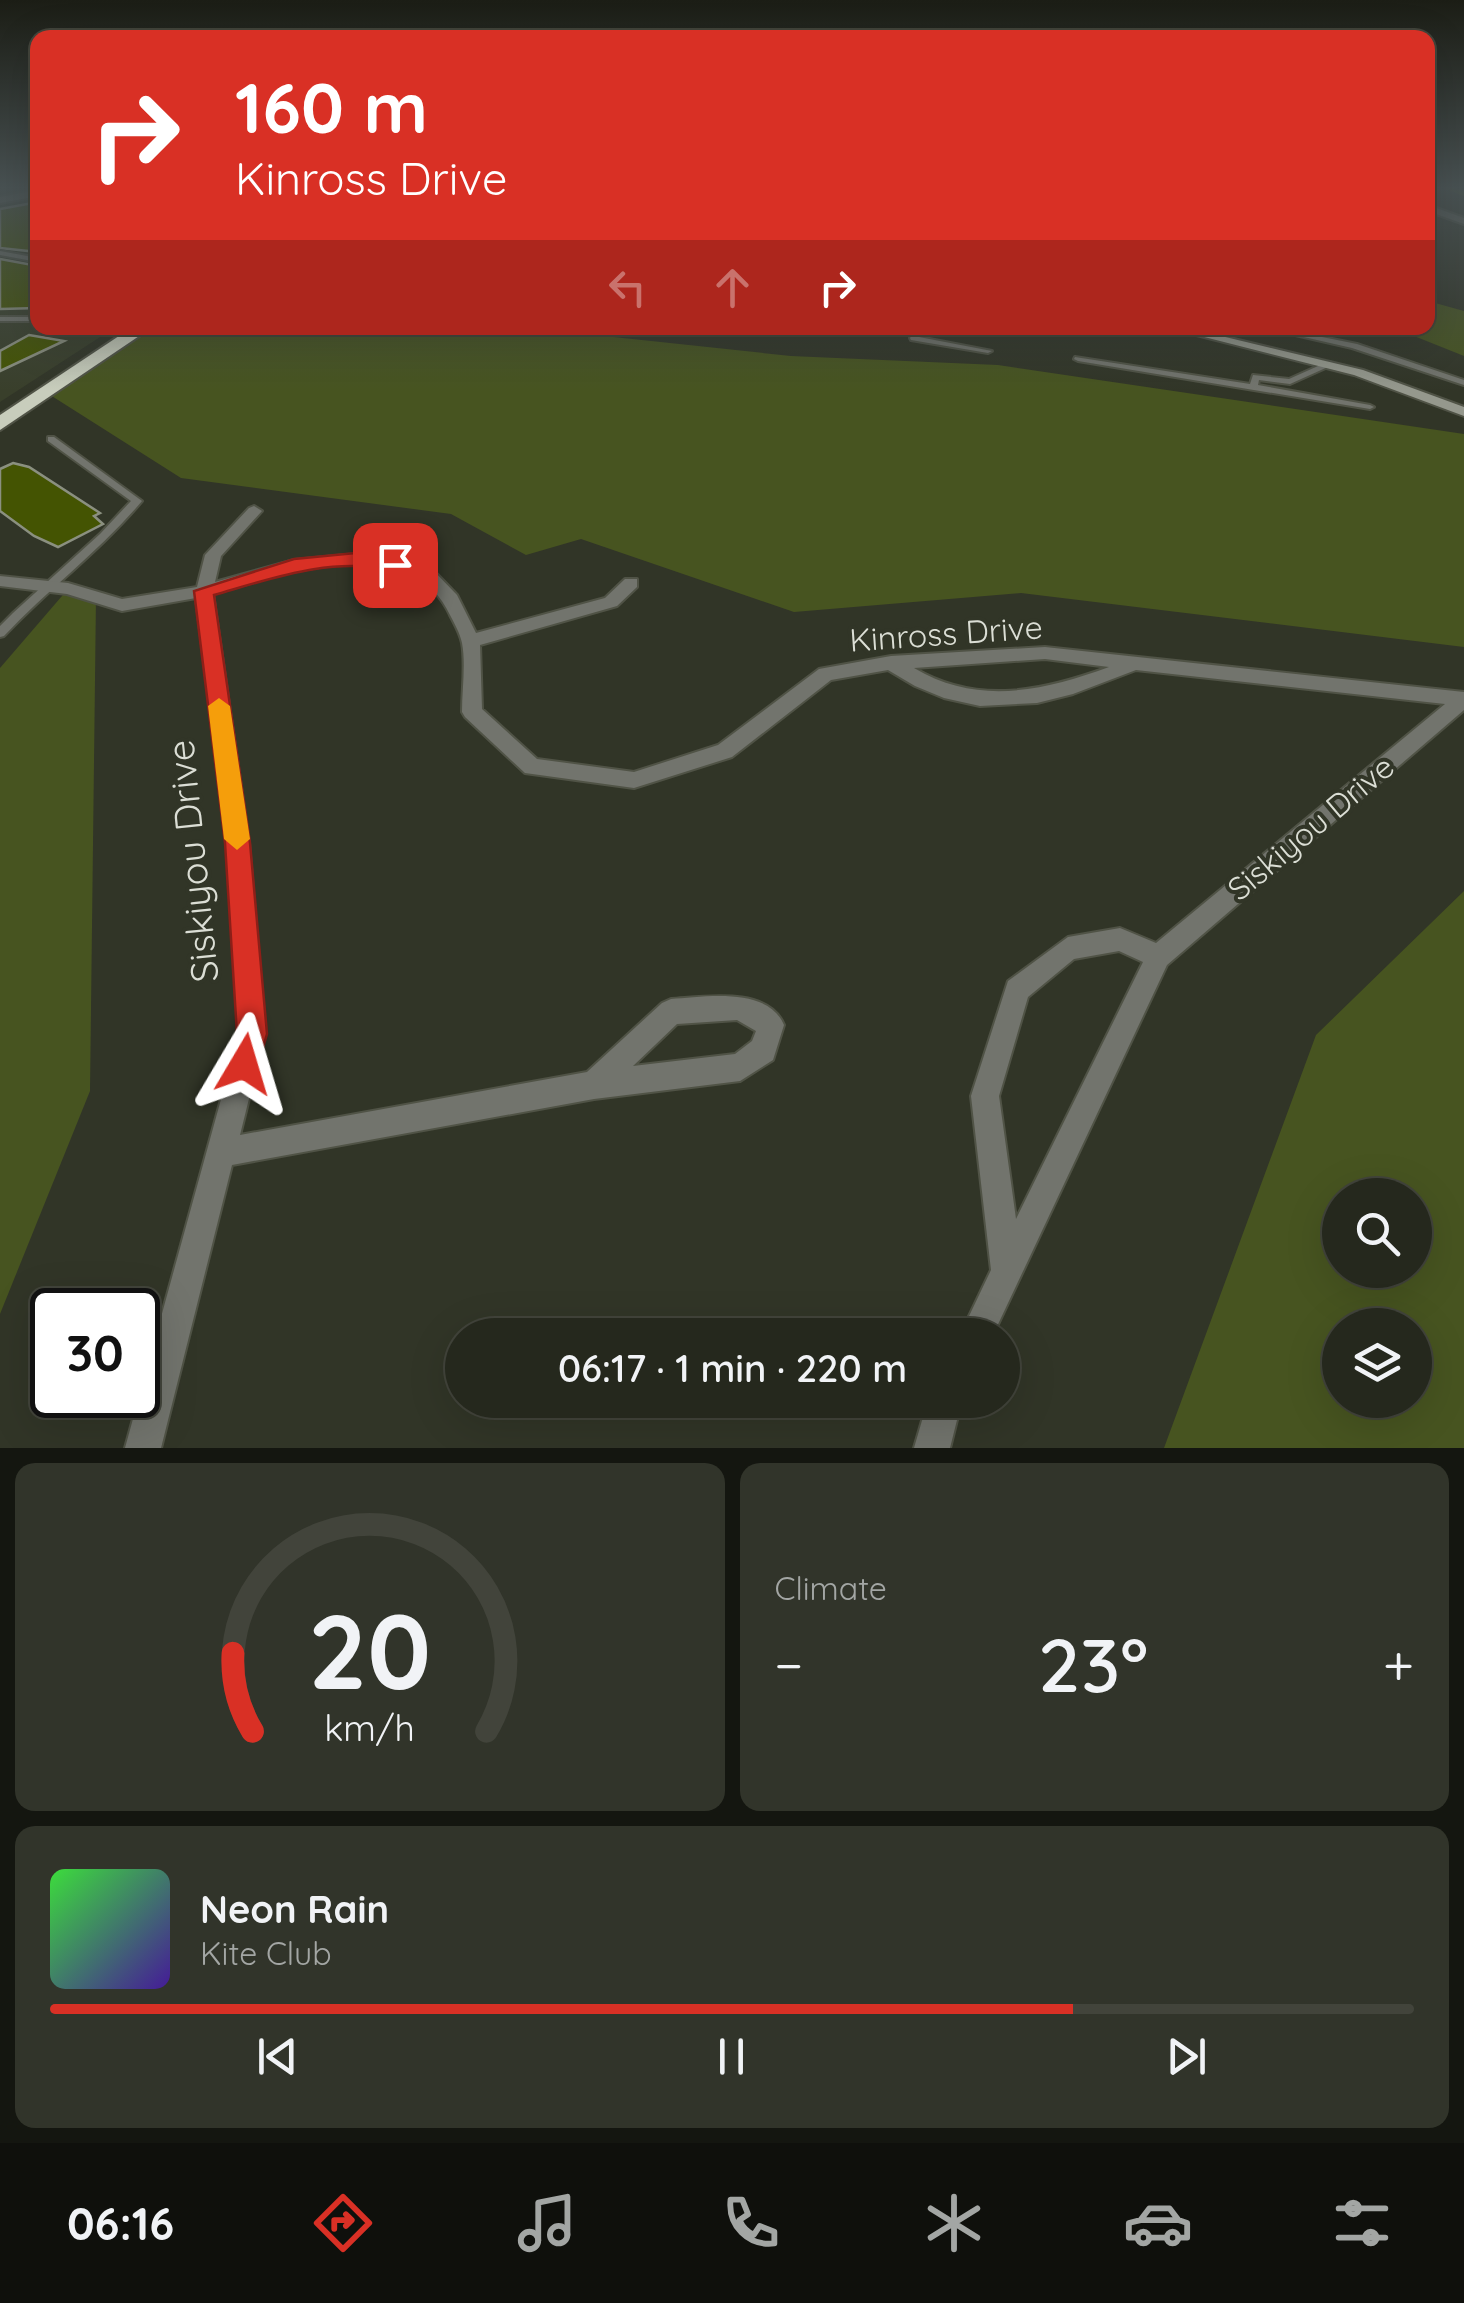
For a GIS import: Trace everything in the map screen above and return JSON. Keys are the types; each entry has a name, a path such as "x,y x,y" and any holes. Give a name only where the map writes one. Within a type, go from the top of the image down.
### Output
{"highway":[{"path":"0,402 103,335"},
{"path":"0,424 132,335"}],"street":[{"path":"1204,335 1326,364 1427,394 1464,412"},
{"name":"Siskiyou Drive","path":"143,1448 252,1034 238,843 204,591 213,556 254,510"},
{"name":"Kinross Drive","path":"0,580 122,605 204,591 294,565 366,558 424,572 450,598 471,641 472,712 532,767 634,780 725,751 826,674 891,663 1045,653 1464,698"},
{"path":"471,641 611,602 631,583"},
{"path":"891,663 946,694 987,702 1027,700 1134,664"},
{"name":"Siskiyou Drive","path":"984,1318 1158,957 1464,698"},
{"path":"1007,1272 985,1096 1016,990 1068,949 1120,940 1158,957"},
{"path":"221,1153 594,1085 740,1067 764,1050 771,1025 739,1007 671,1012 594,1085"},
{"path":"932,1448 940,1418"}],"lane":[{"path":"0,319 30,319"},
{"path":"916,335 914,338 988,351"},
{"path":"1298,335 1424,366 1464,384"},
{"path":"1078,359 1370,407"},
{"path":"1253,388 1256,377 1290,382 1326,364"},
{"path":"0,633 43,586 100,544 136,501 51,439"}],"shaded area":[{"path":"0,256 30,256 30,335 103,335 0,402"}],"green space":[{"path":"1435,303 1464,311 1464,356 1412,335 1435,335"},
{"path":"132,335 594,335 791,356 998,365 1464,434 1464,647 1021,593 794,612 581,539 526,555 451,514 181,478 47,393"},
{"path":"68,589 96,597 90,1091 0,1314 0,668"},
{"path":"1464,891 1464,1448 1164,1448 1316,1035"}],"building":[{"path":"0,259 30,265 30,308 0,309"},
{"path":"29,335 64,341 0,371 0,351"},
{"path":"13,463 29,467 100,513 94,516 103,524 58,547 34,536 0,511 0,469"}],"slow traffic":[{"path":"219,706 237,839"}],"route":[{"path":"244,1064 252,1034 238,843 204,591 294,565 366,558 395,565"}]}
